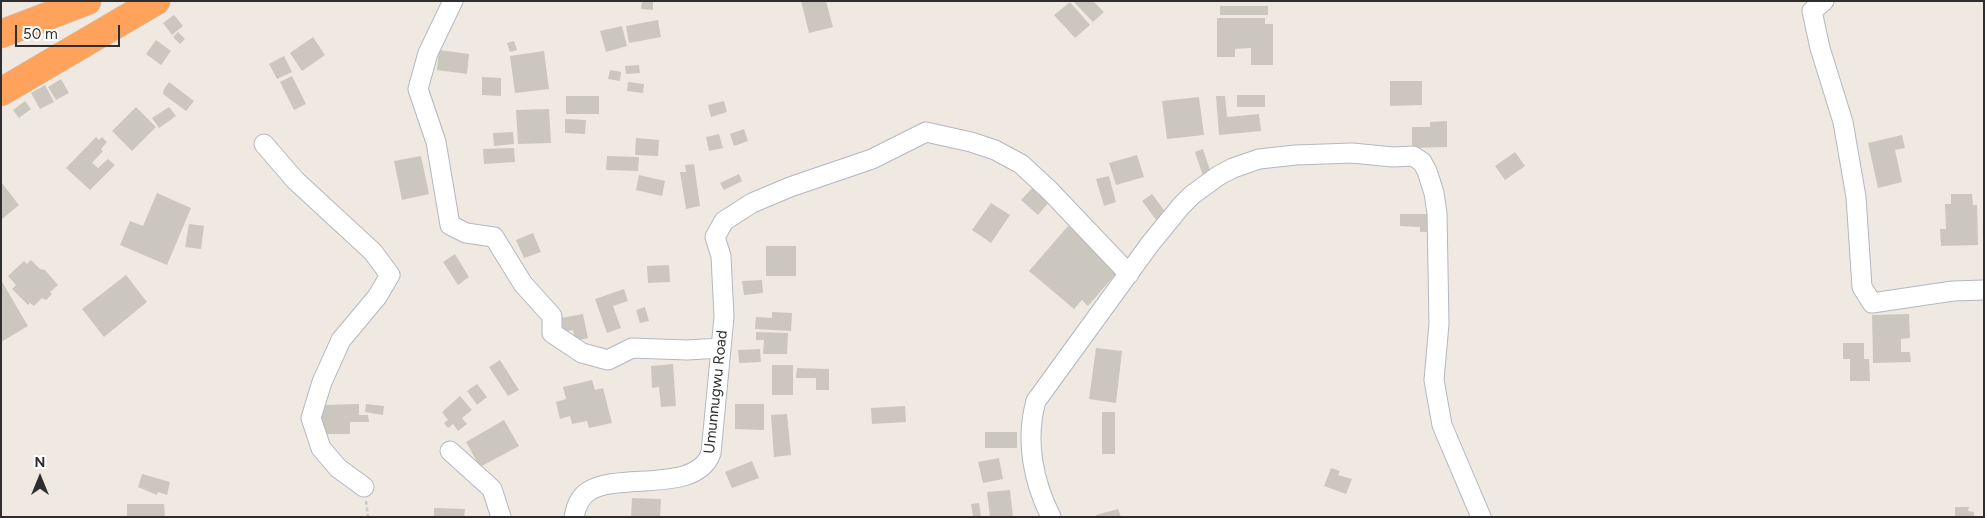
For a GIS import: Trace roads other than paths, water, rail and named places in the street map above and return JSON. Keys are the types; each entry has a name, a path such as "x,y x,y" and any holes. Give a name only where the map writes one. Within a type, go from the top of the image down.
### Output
{"highway":[{"path":"1,34 86,1"},
{"path":"1,92 156,1"}],"street":[{"path":"453,1 428,53 418,89 436,142 450,224 466,233 494,237 523,284 552,316 552,333 582,353 608,360 632,348 687,350 721,348"},
{"path":"1824,1 1812,11 1820,48 1843,122 1856,197 1862,288 1872,304 1952,291 1984,290"},
{"name":"Umunnugwu Road","path":"574,517 576,505 588,491 600,486 662,480 696,472 703,467 711,453 724,317 721,256 715,237 724,221 752,204 790,188 872,159 926,132 971,142 995,150 1021,164 1050,191 1129,274"},
{"path":"264,144 295,180 373,252 390,275 377,297 341,340 322,382 311,418 321,448 338,468 364,487"},
{"path":"1051,517 1036,474 1030,439 1036,401 1181,206 1198,190 1233,168 1259,160 1296,155 1352,154 1393,157 1413,156 1422,162 1427,171 1434,193 1437,213 1439,324 1434,380 1438,410 1442,425 1481,517"},
{"path":"450,451 492,489 501,517"}]}
